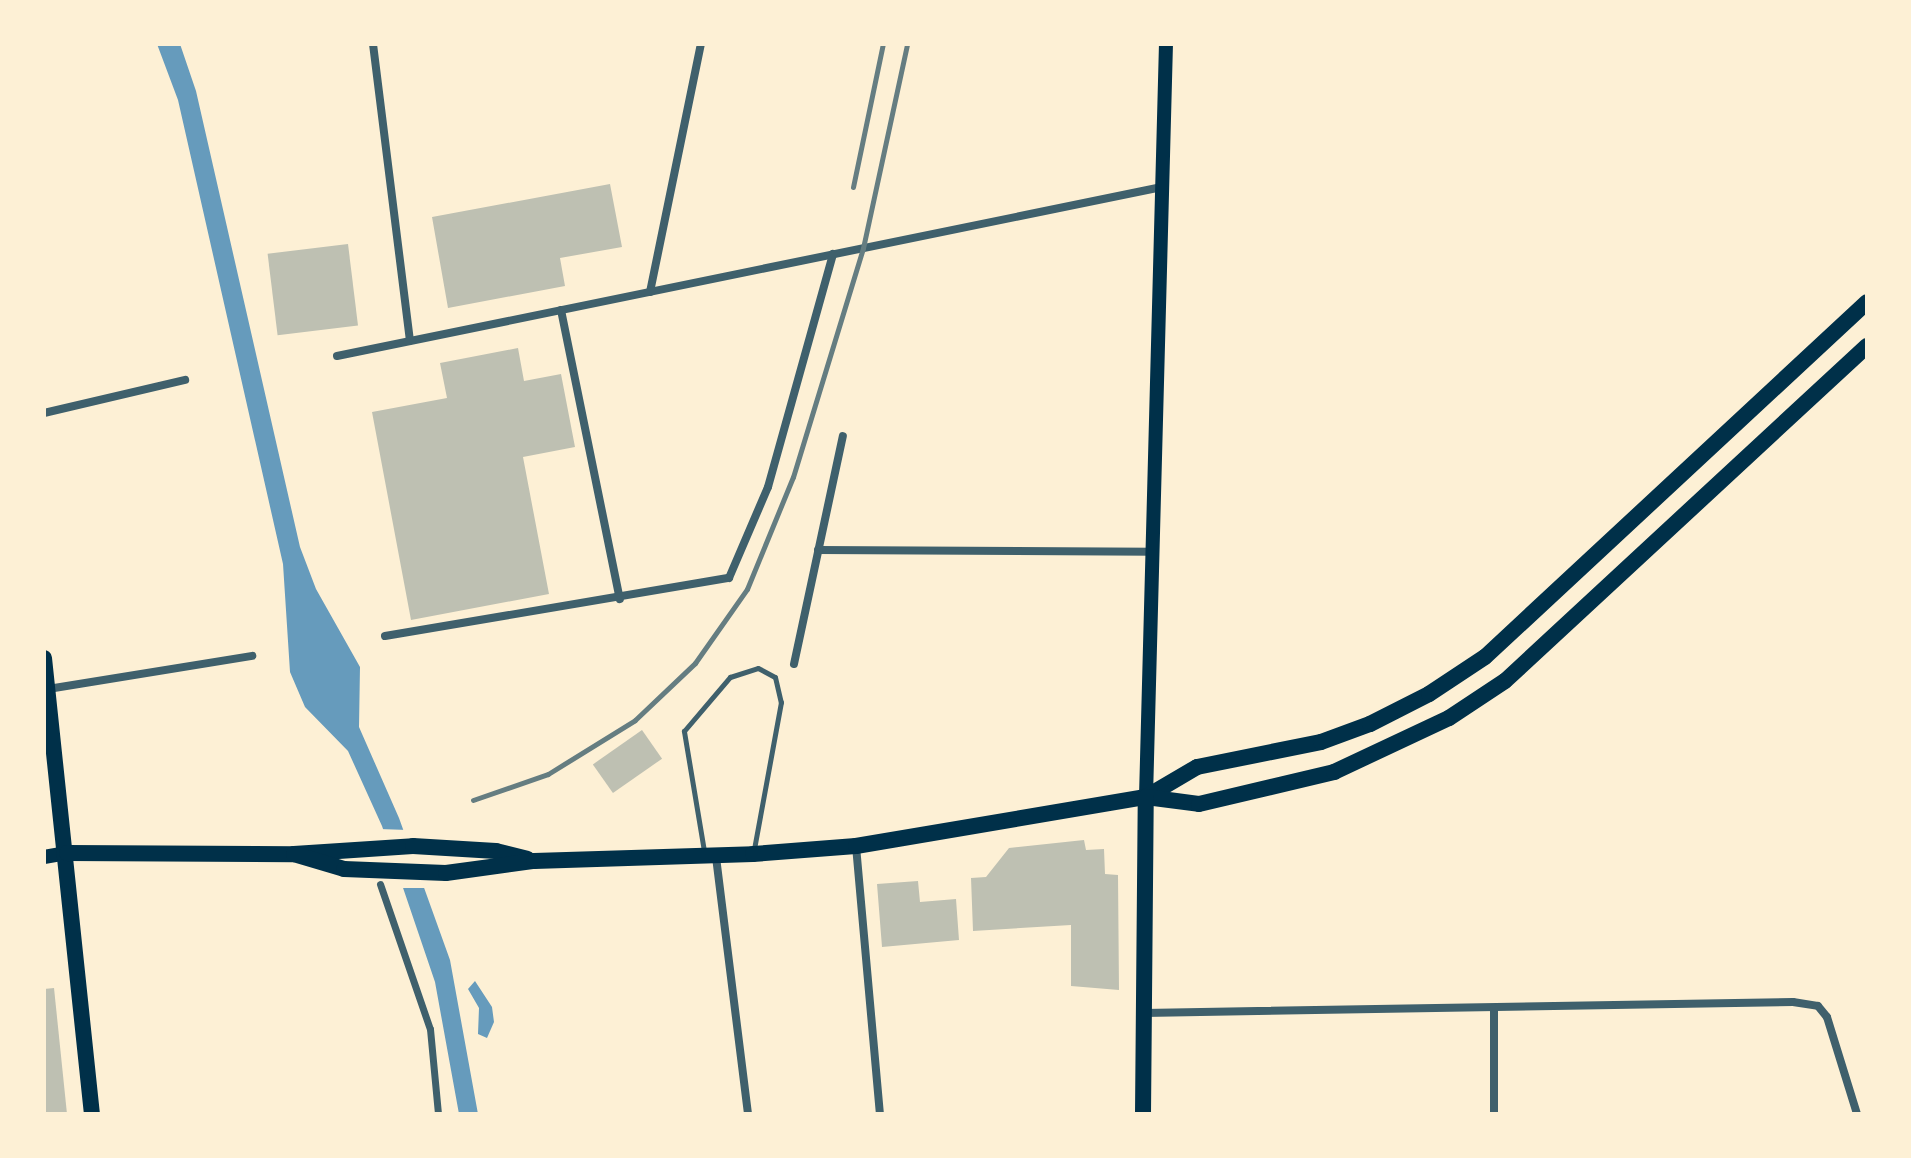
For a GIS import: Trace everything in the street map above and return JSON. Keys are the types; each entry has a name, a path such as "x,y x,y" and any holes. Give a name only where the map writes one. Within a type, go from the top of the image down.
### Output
{"main road":[{"path":"1143,1114 1146,797 1155,552 1166,44"},
{"path":"1146,797 1197,767 1321,742 1370,724 1429,694 1485,657 1867,302"},
{"path":"294,854 344,869 393,871 490,869 534,861 710,857 856,846 1146,797 1199,804 1274,789 1375,756 1449,718 1505,681 1563,631 1867,346"},
{"path":"44,658 67,853 92,1114"},
{"path":"44,857 67,853 294,854 413,846 496,851 534,861"}],"street":[{"path":"373,44 410,341"},
{"path":"650,292 701,44"},
{"path":"337,356 1162,187"},
{"path":"385,636 663,592 729,578 768,487 833,254"},
{"path":"561,310 620,599"},
{"path":"44,413 185,380"},
{"path":"794,664 843,436"},
{"path":"818,550 1155,552"},
{"path":"48,689 252,656"},
{"path":"856,846 880,1114"},
{"path":"710,857 748,1114"},
{"path":"380,884 430,1029 438,1114"},
{"path":"1143,1013 1793,1002 1818,1006 1827,1017 1857,1114"},
{"path":"1494,1008 1494,1114"}],"lane":[{"path":"710,857 684,731 730,677 758,668 775,677 781,702 753,854"}],"water":[{"path":"157,44 180,44 196,91 300,547 316,589 360,667 359,727 399,818 450,960 478,1114 459,1114 435,982 382,826 348,751 305,707 290,672 283,564 178,100"},
{"path":"475,981 492,1007 494,1022 487,1038 478,1034 479,1008 468,989"}],"pier":[{"path":"379,829 408,830 426,888 401,888"}],"building":[{"path":"610,184 622,247 560,258 565,286 448,308 432,217"},
{"path":"348,244 358,325 278,335 268,254"},
{"path":"518,348 524,381 561,374 575,447 523,457 549,594 411,620 372,412 447,398 440,363"},
{"path":"642,730 662,759 613,793 593,764"},
{"path":"1084,840 1086,850 1104,849 1105,874 1118,875 1119,990 1071,986 1071,925 973,931 971,878 986,877 1009,848"},
{"path":"918,881 920,902 956,899 959,940 882,947 877,884"},
{"path":"54,988 67,1114 44,1114 44,989"}],"railway":[{"path":"853,187 883,44"},
{"path":"473,800 548,774 635,720 695,663 747,589 793,477 863,248 907,44"}]}
